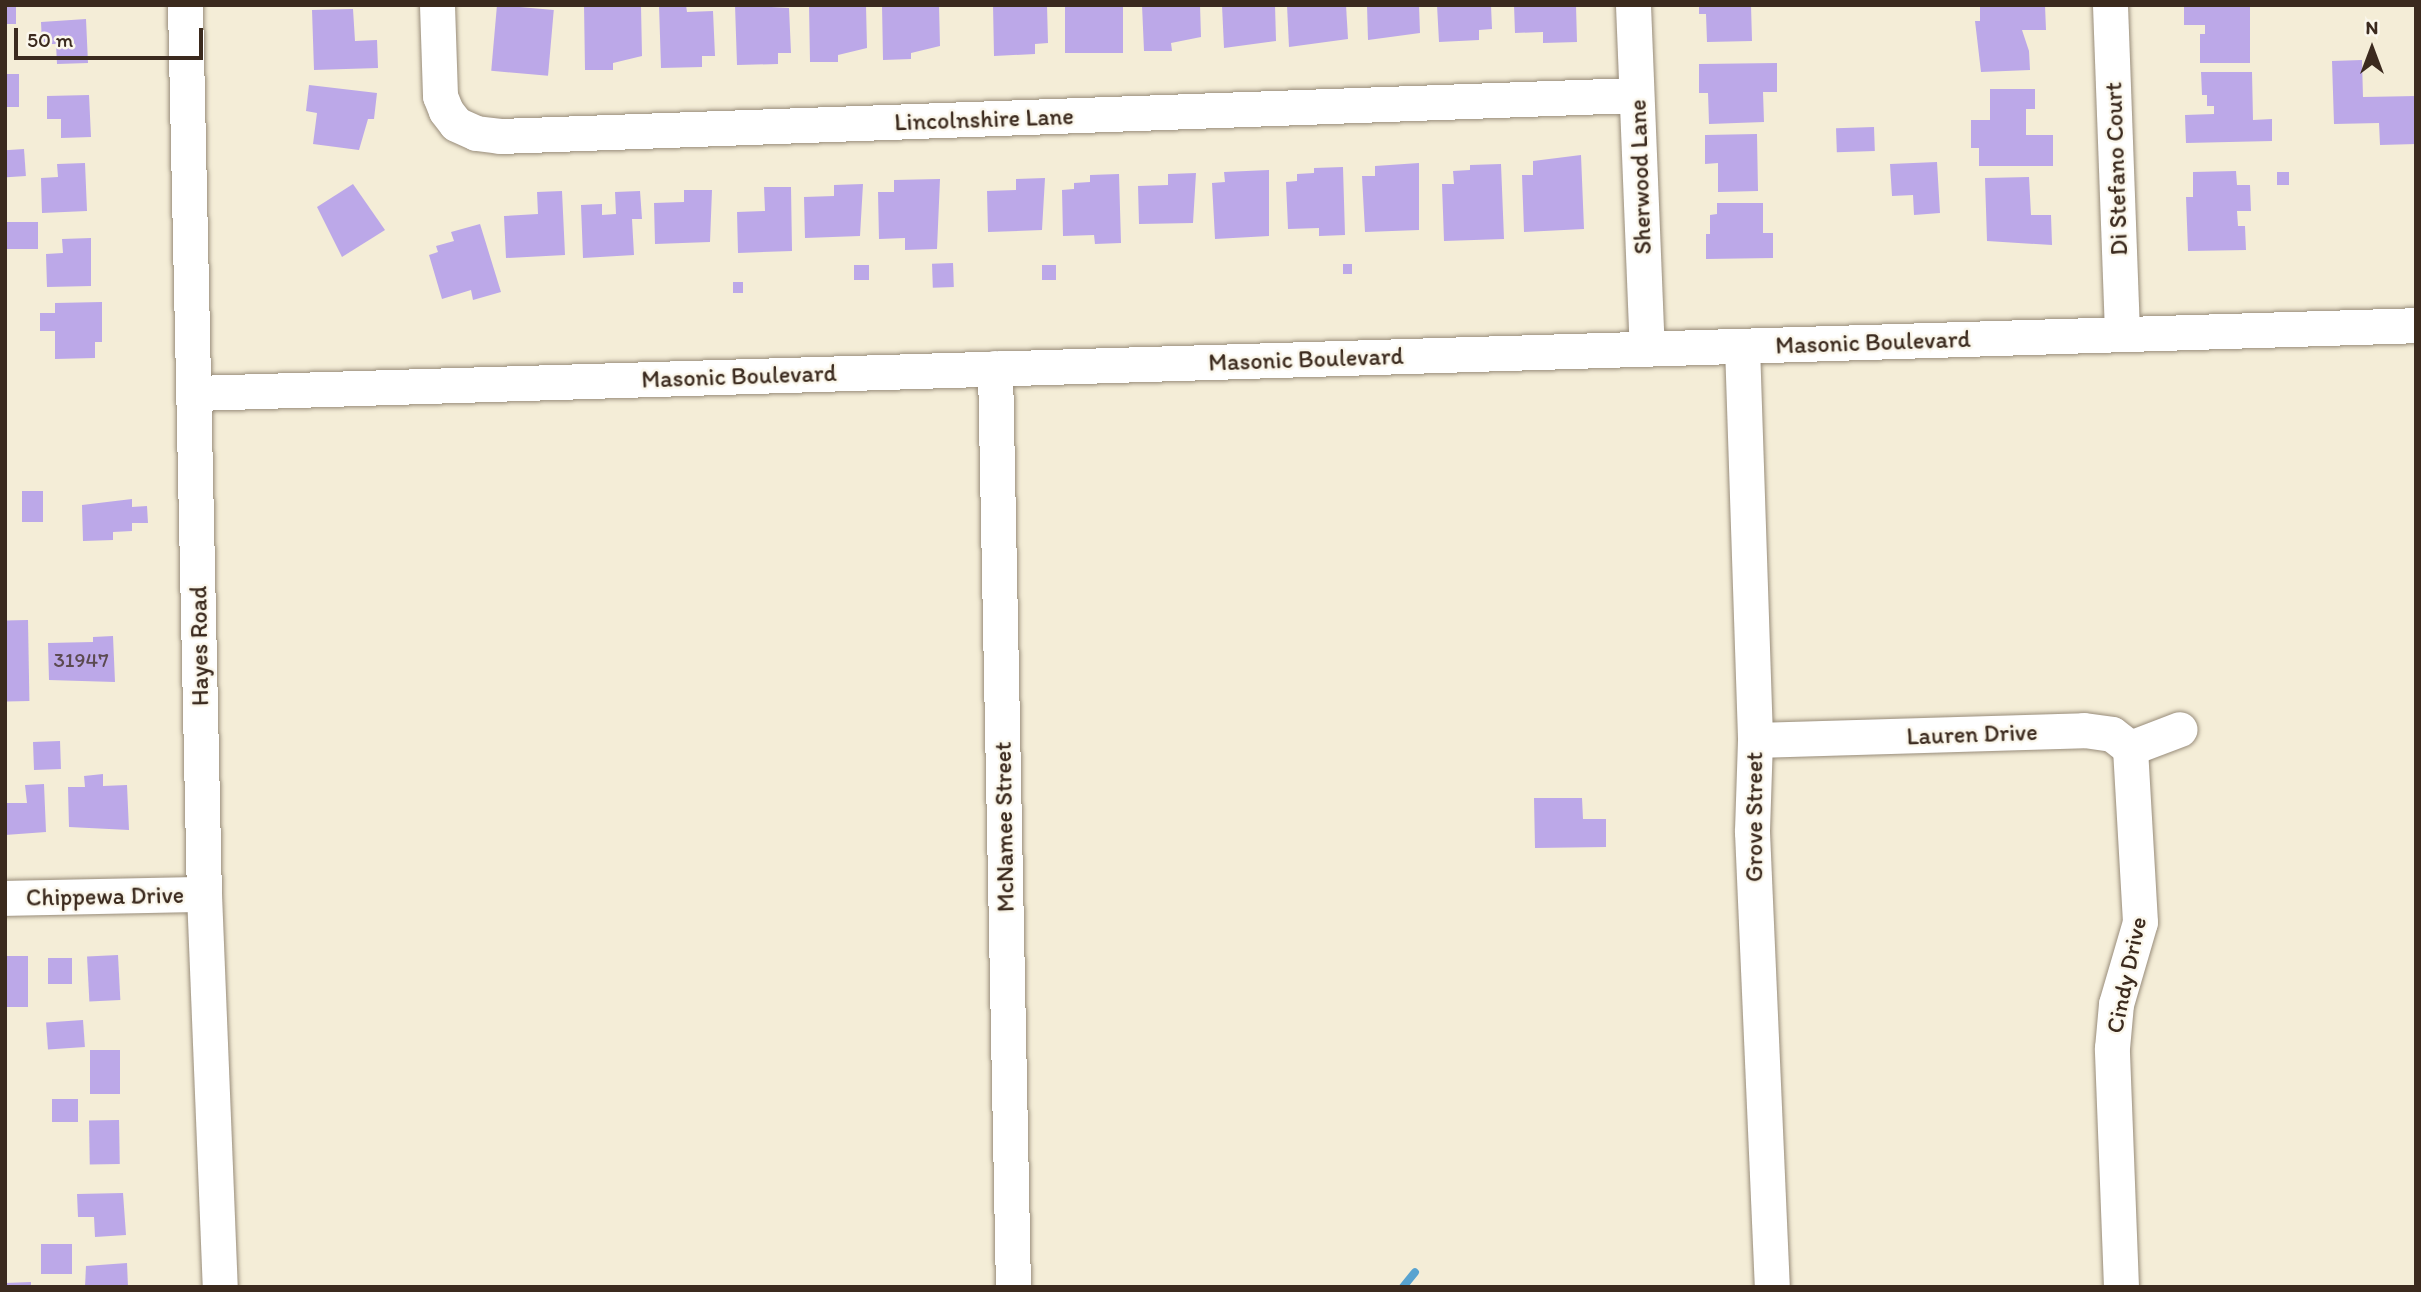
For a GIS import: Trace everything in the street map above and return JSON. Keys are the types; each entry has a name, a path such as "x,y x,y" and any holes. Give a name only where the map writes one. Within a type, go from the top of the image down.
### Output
{"street":[{"name":"Hayes Road","path":"185,5 197,393 204,894 220,1287"},
{"name":"Lincolnshire Lane","path":"437,5 440,96 446,111 456,124 476,133 500,136 1636,96"},
{"name":"Sherwood Lane","path":"1633,5 1647,349"},
{"name":"Di Stefano Court","path":"2110,5 2122,333"},
{"name":"Masonic Boulevard","path":"197,393 2416,325"},
{"name":"Grove Street","path":"1742,346 1755,740 1752,832 1772,1287"},
{"name":"McNamee Street","path":"995,368 1013,1287"},
{"path":"2130,748 2180,729"},
{"name":"Lauren Drive","path":"1755,740 2084,730 2112,734 2130,748"},
{"name":"Cindy Drive","path":"2121,1287 2112,1048 2116,1004 2140,922 2130,748"},
{"name":"Chippewa Drive","path":"5,898 204,894"}],"building":[{"path":"5,5 16,5 16,24 5,24"},
{"path":"497,5 554,10 548,76 491,71"},
{"path":"584,5 641,6 642,56 613,63 613,70 585,70"},
{"path":"659,5 686,5 687,12 713,11 715,56 702,56 702,67 661,68"},
{"path":"735,5 789,8 791,53 778,53 778,64 737,65"},
{"path":"809,5 866,5 867,48 838,55 838,62 810,62"},
{"path":"882,5 939,5 940,46 911,53 911,59 883,60"},
{"path":"993,5 1047,5 1048,43 1035,44 1035,54 994,56"},
{"path":"1065,5 1123,5 1123,53 1065,53"},
{"path":"1142,5 1200,5 1201,37 1171,43 1172,51 1144,51"},
{"path":"1222,5 1275,5 1276,41 1224,48"},
{"path":"1287,5 1346,5 1348,39 1289,47"},
{"path":"1367,5 1419,5 1420,33 1368,40"},
{"path":"1437,5 1491,5 1492,29 1479,30 1479,40 1439,42"},
{"path":"1514,5 1576,5 1577,42 1543,43 1543,32 1515,33"},
{"path":"1699,5 1751,5 1752,41 1707,42 1706,14 1699,14"},
{"path":"1980,5 2045,5 2046,30 2022,30 2029,51 2030,70 1981,72 1975,21 1980,21"},
{"path":"2184,5 2250,5 2250,63 2200,63 2200,34 2205,34 2205,25 2184,25"},
{"path":"353,9 355,41 377,40 378,68 314,70 312,10"},
{"path":"86,19 88,63 57,64 56,44 42,44 41,22"},
{"path":"2362,60 2363,97 2416,96 2416,144 2380,145 2379,123 2334,124 2332,61"},
{"path":"1777,63 1777,92 1763,92 1764,122 1709,124 1708,93 1699,93 1699,64"},
{"path":"2201,72 2252,72 2253,120 2272,119 2272,141 2186,143 2185,115 2214,114 2214,106 2207,106 2207,95 2202,95"},
{"path":"5,74 19,74 19,107 5,107"},
{"path":"309,85 377,93 374,119 368,119 359,150 313,144 317,113 306,111"},
{"path":"1990,89 2035,89 2035,109 2026,109 2026,135 2053,135 2053,166 1979,166 1979,148 1971,148 1971,120 1990,120"},
{"path":"89,95 91,137 61,138 61,119 47,119 47,96"},
{"path":"1874,127 1875,151 1837,152 1836,128"},
{"path":"1757,134 1758,191 1718,192 1718,163 1705,164 1705,135"},
{"path":"24,149 26,176 7,177 5,150"},
{"path":"1581,155 1584,229 1524,232 1522,175 1533,175 1533,161"},
{"path":"1937,162 1940,213 1914,215 1913,195 1892,196 1890,164"},
{"path":"85,163 87,211 42,213 41,178 58,177 57,164"},
{"path":"1419,163 1419,230 1365,232 1362,176 1375,176 1375,166"},
{"path":"1501,164 1504,239 1444,241 1442,184 1454,184 1453,171 1470,170 1470,165"},
{"path":"1343,167 1345,235 1319,236 1319,228 1288,229 1286,182 1297,181 1297,174 1314,173 1314,168"},
{"path":"1269,170 1269,236 1215,239 1212,183 1225,182 1224,172"},
{"path":"2236,171 2237,185 2250,185 2251,211 2237,211 2238,226 2245,226 2246,250 2188,251 2186,197 2193,197 2193,172"},
{"path":"2277,172 2289,172 2289,185 2277,185"},
{"path":"1196,173 1193,223 1139,224 1138,186 1168,185 1168,174"},
{"path":"1119,174 1121,243 1095,244 1094,235 1063,236 1062,190 1074,189 1074,183 1090,182 1090,175"},
{"path":"2029,177 2031,215 2051,215 2052,245 1987,241 1985,178"},
{"path":"1045,178 1042,230 988,232 987,191 1016,190 1016,179"},
{"path":"940,179 937,249 905,250 905,238 879,239 878,192 894,192 894,180"},
{"path":"353,184 385,230 342,257 317,207"},
{"path":"863,184 860,236 805,238 804,197 834,196 834,185"},
{"path":"764,187 791,187 792,251 738,253 737,212 765,211"},
{"path":"684,190 712,190 710,242 655,244 654,203 684,202"},
{"path":"562,191 565,255 506,258 504,216 538,214 537,192"},
{"path":"640,191 642,219 632,219 634,255 583,258 581,205 602,204 602,215 616,214 615,192"},
{"path":"1717,203 1763,203 1763,233 1773,233 1773,258 1706,259 1706,234 1710,234 1710,215 1717,214"},
{"path":"7,222 38,222 38,249 7,249"},
{"path":"480,224 501,292 473,300 471,290 442,299 429,255 438,252 436,246 454,241 451,232"},
{"path":"91,238 91,286 47,287 46,254 63,253 62,239"},
{"path":"953,263 954,287 933,288 932,264"},
{"path":"1343,264 1352,264 1352,274 1343,274"},
{"path":"854,265 869,265 869,280 854,280"},
{"path":"1042,265 1056,265 1056,280 1042,280"},
{"path":"733,282 743,282 743,293 733,293"},
{"path":"102,302 102,342 95,342 95,358 55,359 55,331 40,331 40,313 55,313 55,303"},
{"path":"22,491 43,491 43,522 22,522"},
{"path":"132,499 132,507 147,506 148,523 132,523 132,531 113,532 113,540 83,541 82,505"},
{"path":"5,620 28,620 29,701 6,701"},
{"path":"113,636 115,682 49,680 48,643 93,642 93,637"},
{"path":"60,741 61,769 34,770 33,742"},
{"path":"103,774 103,786 127,785 129,830 69,827 68,787 85,787 84,776"},
{"path":"44,784 46,832 5,835 5,803 27,803 25,785"},
{"path":"1534,798 1582,798 1583,819 1606,819 1606,847 1535,848"},
{"path":"118,955 120,1000 89,1002 87,957"},
{"path":"5,956 28,956 28,1007 5,1007"},
{"path":"48,958 72,958 72,984 48,984"},
{"path":"83,1020 85,1047 48,1050 46,1023"},
{"path":"90,1050 120,1050 120,1094 90,1094"},
{"path":"52,1099 78,1099 78,1122 52,1122"},
{"path":"119,1120 120,1164 90,1165 89,1121"},
{"path":"123,1193 126,1235 95,1237 94,1217 78,1217 77,1194"},
{"path":"41,1244 72,1244 72,1274 41,1274"},
{"path":"127,1263 128,1287 85,1287 86,1266"},
{"path":"31,1282 31,1287 5,1287 5,1283"}],"waterway":[{"path":"1403,1287 1415,1272"}]}
